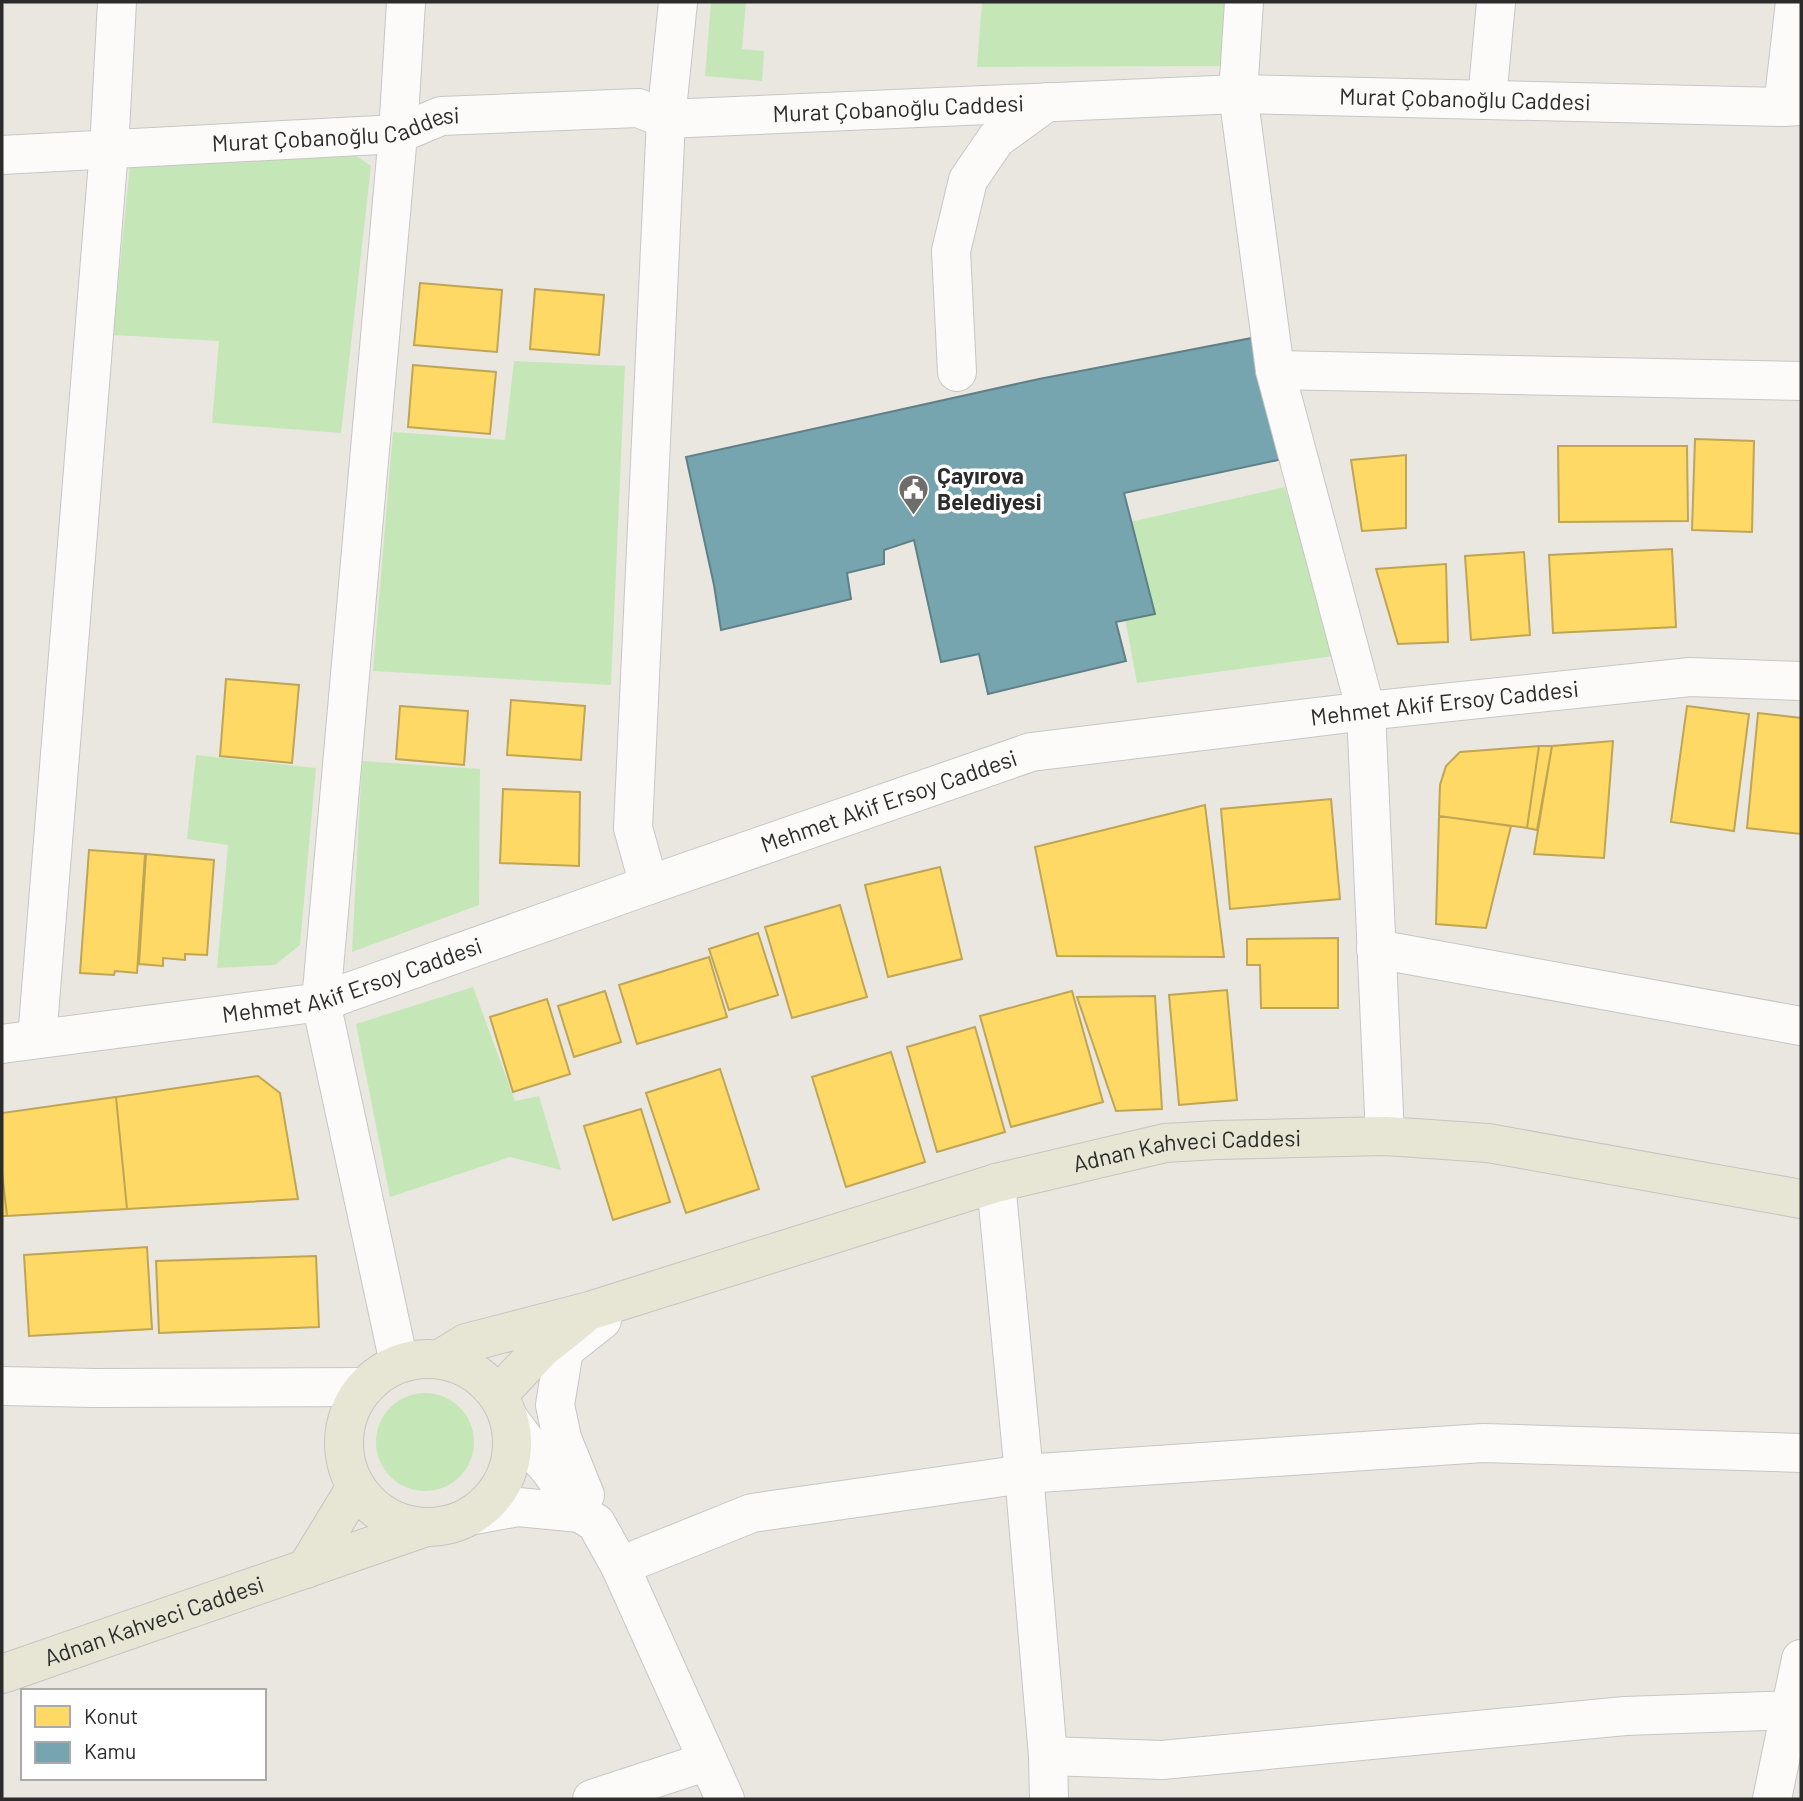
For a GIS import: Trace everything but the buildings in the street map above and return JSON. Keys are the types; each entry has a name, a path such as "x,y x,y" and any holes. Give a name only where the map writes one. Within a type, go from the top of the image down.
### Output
{"main road":[{"name":"Adnan Kahveci Caddesi","path":"440,1359 466,1343 589,1311 996,1183 1165,1143 1385,1136 1488,1143 1801,1199"},
{"name":"Adnan Kahveci Caddesi","path":"503,1407 541,1349 589,1311"},
{"path":"440,1359 463,1366 482,1378 503,1407 513,1446 508,1473 494,1497 474,1515 449,1525 423,1528 397,1522 373,1508 356,1488 346,1462 344,1436 350,1410 364,1387 380,1373 399,1363 440,1359"},
{"path":"306,1569 356,1488"},
{"name":"Adnan Kahveci Caddesi","path":"2,1674 423,1528"}],"street":[{"path":"20,1042 109,149 117,2"},
{"path":"399,1363 321,1002 398,134 407,2"},
{"path":"649,884 633,828 666,119 678,2"},
{"path":"1244,2 1238,94 1275,370 1366,711 1385,1136"},
{"path":"1487,100 1496,2"},
{"path":"1792,107 1795,2"},
{"name":"Murat Çobanoğlu Caddesi","path":"2,155 398,134 441,116 638,107 666,119 1238,94 1792,107"},
{"path":"957,372 951,251 968,180 996,139 1047,102"},
{"path":"1275,370 1801,381"},
{"name":"Mehmet Akif Ersoy Caddesi","path":"20,1042 321,1002 649,884 1031,752 1366,711 1690,677 1801,681"},
{"path":"1376,949 1801,1026"},
{"path":"996,1183 1024,1474 1048,1756 1049,1799"},
{"path":"588,1518 562,1438 555,1405 564,1350 594,1324 642,1294"},
{"path":"2,1386 364,1387"},
{"path":"503,1407 531,1448 588,1518 620,1566 725,1799"},
{"path":"620,1566 752,1513 1024,1474 1483,1443 1801,1453"},
{"path":"474,1515 518,1507 588,1518"},
{"path":"1772,1799 1801,1660"},
{"path":"1048,1756 1162,1760 1625,1716 1791,1710"},
{"path":"592,1799 708,1761"}],"green space":[{"path":"711,2 746,2 742,49 764,51 762,81 705,76"},
{"path":"982,2 1225,2 1221,66 977,67"},
{"path":"348,150 371,166 341,433 212,423 219,341 113,335 130,165"},
{"path":"514,361 625,366 611,685 373,671 393,432 505,440"},
{"path":"1285,487 1334,656 1137,683 1108,527"},
{"path":"196,755 316,768 300,945 275,965 217,968 228,845 187,839"},
{"path":"362,761 480,769 479,905 352,952"},
{"path":"473,987 515,1101 539,1096 561,1170 510,1157 390,1197 356,1024"},
{"path":"425,1393 444,1396 460,1407 471,1423 474,1442 471,1461 460,1477 444,1488 425,1491 406,1488 390,1477 379,1461 376,1442 379,1423 390,1407 406,1396"}],"place":[{"name":"Çayırova Belediyesi","path":"914,516"}]}
